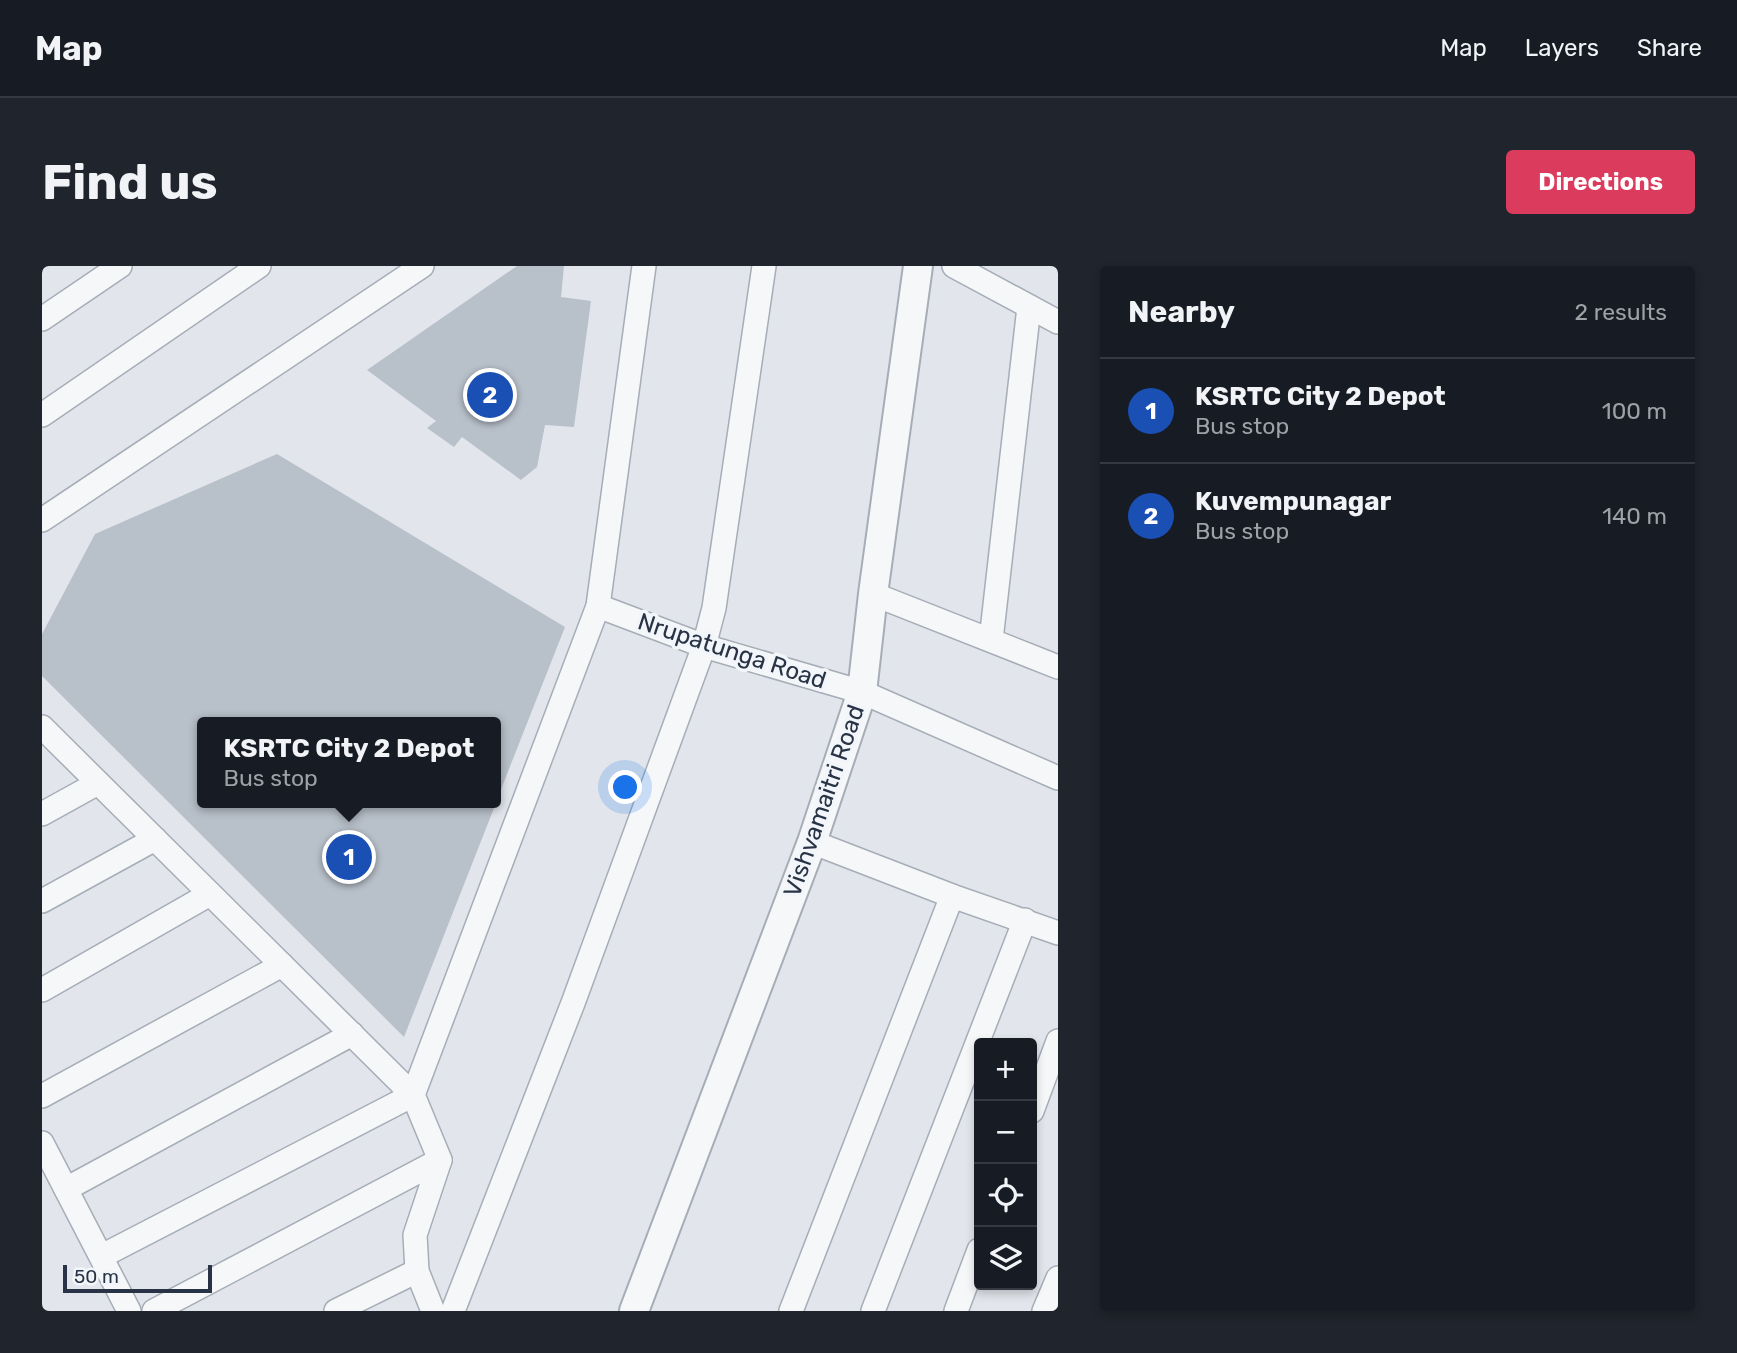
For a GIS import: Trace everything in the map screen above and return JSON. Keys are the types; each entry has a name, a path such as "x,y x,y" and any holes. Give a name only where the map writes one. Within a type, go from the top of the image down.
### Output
{"street":[{"path":"42,319 120,266"},
{"path":"42,415 259,266"},
{"path":"43,520 422,266"},
{"path":"102,1255 413,1095 598,606 644,266"},
{"path":"453,1311 573,1003 704,646 714,608 764,266"},
{"name":"Vishvamaitri Road","path":"634,1311 812,842 862,692 918,266"},
{"path":"954,266 1058,322"},
{"path":"991,640 1029,307"},
{"path":"873,594 1058,667"},
{"name":"Nrupatunga Road","path":"598,606 704,646 862,692 1058,778"},
{"path":"43,729 413,1095 440,1160 415,1235 417,1271 433,1311"},
{"path":"42,814 98,783"},
{"path":"42,901 155,839"},
{"path":"812,842 1058,933"},
{"path":"42,990 210,894"},
{"path":"790,1311 952,895"},
{"path":"873,1311 1025,920"},
{"path":"42,1096 282,965"},
{"path":"66,1189 352,1034"},
{"path":"1036,1101 1058,1041"},
{"path":"42,1143 129,1311"},
{"path":"154,1311 440,1160"},
{"path":"956,1311 974,1263"},
{"path":"336,1311 417,1271"},
{"path":"1044,1311 1058,1278"}],"building":[{"path":"517,266 564,266 561,297 591,301 574,427 545,425 537,467 521,480 462,437 454,447 427,428 436,421 367,370"},
{"path":"277,454 565,627 501,789 501,717 197,717 197,808 494,808 404,1037 42,676 42,634 95,534"}],"place":[{"name":"Kuvempunagar","path":"490,395"},
{"name":"KSRTC City 2 Depot","path":"349,857"}]}
